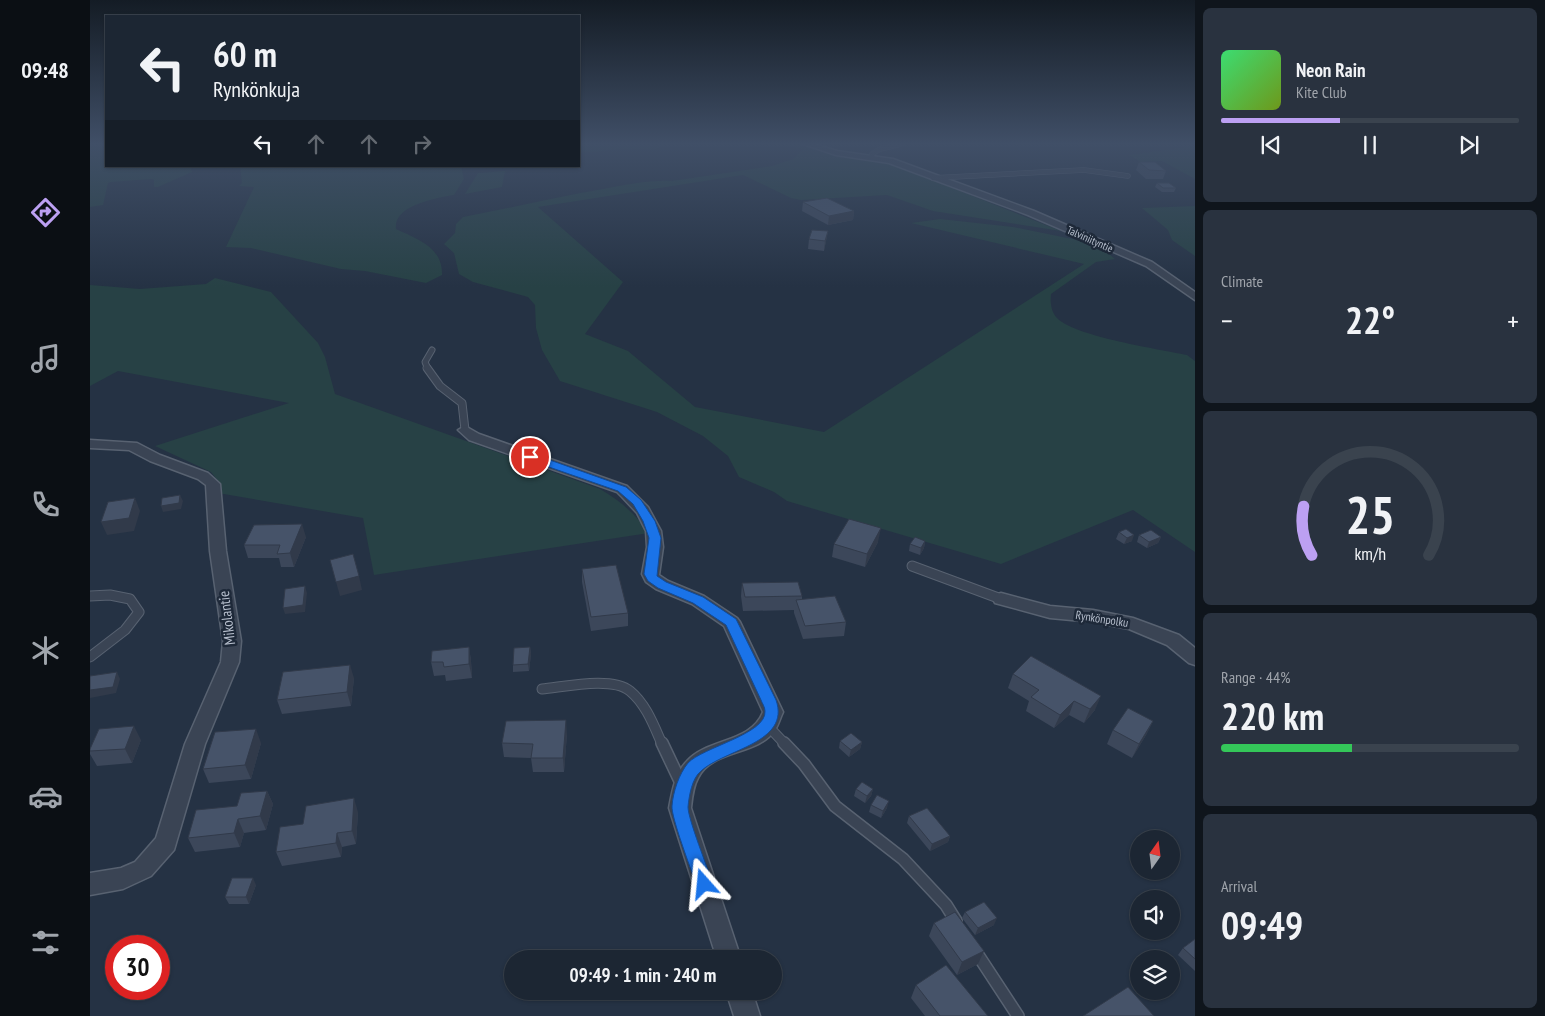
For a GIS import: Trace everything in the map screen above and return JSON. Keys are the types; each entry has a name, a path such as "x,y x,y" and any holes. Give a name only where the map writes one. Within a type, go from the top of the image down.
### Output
{"street":[{"name":"Talviniityntie","path":"971,191 1031,213 1148,264 1173,278 1195,297"},
{"path":"465,430 474,437 622,489 637,502 649,521 655,538 650,574 652,578 662,585 698,600 731,622 772,712 768,726 751,738 721,750 694,767 683,787 680,808 726,950"},
{"name":"Mikolantie","path":"90,444 107,443 132,446 154,458 203,476 213,484 215,525 232,641 230,662 195,744 166,842 143,869 123,878 90,884"},
{"name":"Rynkönpolku","path":"1001,600 1050,612 1093,616 1133,624 1173,640 1195,658"},
{"path":"742,1000 747,1016"}],"lane":[{"path":"432,350 425,362 427,369 439,388 462,404 465,430"},
{"path":"912,566 1001,600"},
{"path":"90,596 110,595 130,599 139,612 125,630 90,657"},
{"path":"542,689 603,683 629,690 646,708 683,787"},
{"path":"768,726 804,764 835,806 903,859 946,905 1018,1016"}],"green space":[{"path":"90,191 106,191 103,205 90,207"},
{"path":"252,191 456,191 454,195 437,198 409,208 401,214 397,221 396,229 427,245 438,257 442,275 426,283 365,271 341,269 251,248 226,247"},
{"path":"588,191 638,191 538,207 623,282 585,334 628,351 695,407 824,432 1084,264 911,223 940,219 1013,227 1082,241 1103,249 1115,259 1096,262 1051,294 1051,307 1058,319 1083,331 1119,342 1187,355 1195,361 1195,552 1133,510 1001,564 787,501 774,492 739,477 728,456 703,436 657,412 560,381 542,350 536,328 535,305 528,297 473,282 459,274 454,253 444,244 455,233 456,224 463,217"},
{"path":"777,191 961,191 1061,231 933,211 887,195 801,200 791,198"},
{"path":"1195,206 1195,256 1172,240 1168,230 1142,208"},
{"path":"215,278 271,292 318,343 325,357 335,394 600,489 627,508 649,533 374,575 363,518 218,493 219,482 211,472 155,446 289,403 118,371 90,386 90,285 140,289 206,284"}],"building":[{"path":"827,198 854,211 829,216 803,202"},
{"path":"812,230 828,231 825,241 809,239"},
{"path":"180,495 179,503 161,506 162,498"},
{"path":"135,498 129,518 101,522 108,502"},
{"path":"849,519 881,528 867,554 834,544"},
{"path":"302,524 290,553 277,554 280,545 244,545 254,525"},
{"path":"1126,529 1134,535 1127,538 1119,532"},
{"path":"1151,530 1161,537 1149,542 1139,535"},
{"path":"915,537 925,541 921,548 910,544"},
{"path":"353,554 359,576 336,582 330,560"},
{"path":"616,565 628,613 591,617 582,569"},
{"path":"798,582 802,596 745,597 742,583"},
{"path":"305,586 303,605 283,608 285,589"},
{"path":"835,596 846,622 805,626 796,600"},
{"path":"469,647 469,664 444,667 443,662 431,662 432,651"},
{"path":"530,647 528,664 513,665 514,648"},
{"path":"1031,656 1101,696 1090,709 1074,701 1060,715 1031,697 1039,690 1013,674"},
{"path":"350,665 347,692 277,700 283,672"},
{"path":"117,672 113,687 90,690 90,676"},
{"path":"1128,708 1153,721 1139,744 1113,730"},
{"path":"566,720 563,758 531,758 533,744 502,743 506,721"},
{"path":"134,726 125,749 90,751 99,729"},
{"path":"256,729 245,765 203,769 215,732"},
{"path":"851,733 862,742 851,750 840,741"},
{"path":"862,782 873,789 867,796 856,789"},
{"path":"267,791 260,816 238,819 234,833 188,838 196,810 237,806 241,793"},
{"path":"877,795 889,801 883,811 871,805"},
{"path":"354,798 352,831 337,833 336,843 276,852 280,827 303,824 306,806"},
{"path":"927,808 950,836 932,844 909,816"},
{"path":"232,878 253,878 246,897 225,897"},
{"path":"984,902 997,918 978,928 965,912"},
{"path":"955,912 984,951 962,962 934,923"},
{"path":"1195,939 1195,959 1183,948"},
{"path":"946,965 988,1016 940,1016 916,985"},
{"path":"1128,987 1130,989 1130,1000 1140,1000 1154,1016 1083,1016"}],"route":[{"path":"530,457 622,489 637,502 649,521 655,538 650,574 652,578 662,585 698,600 731,622 768,700 772,712 768,726 751,738 721,750 694,767 683,787 680,808 704,884"}]}
